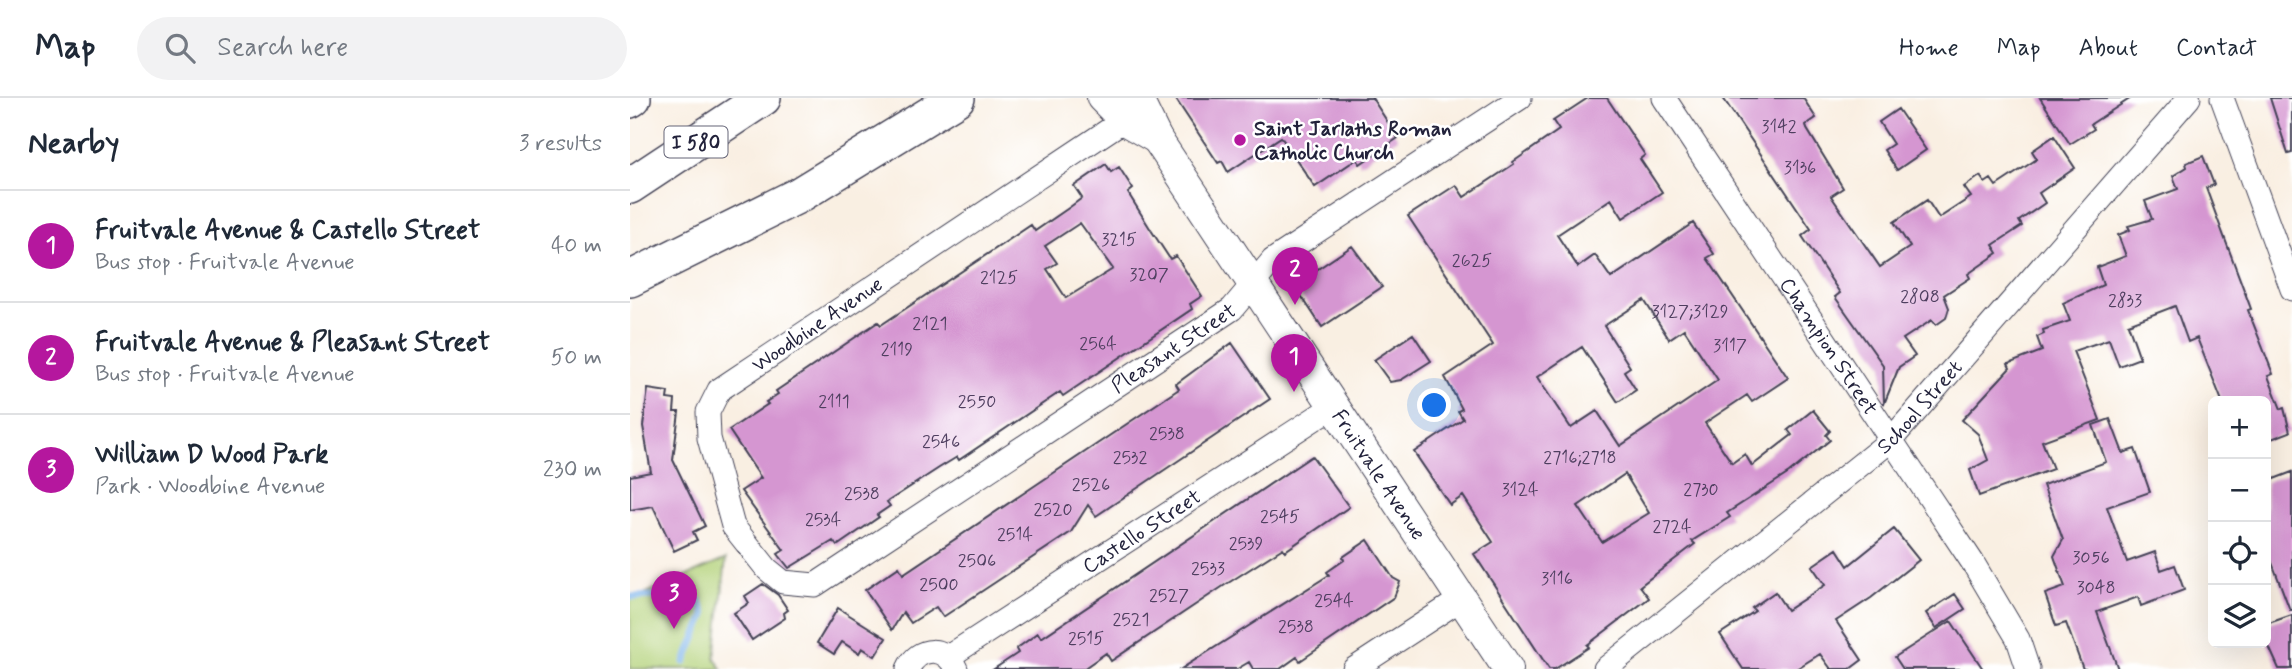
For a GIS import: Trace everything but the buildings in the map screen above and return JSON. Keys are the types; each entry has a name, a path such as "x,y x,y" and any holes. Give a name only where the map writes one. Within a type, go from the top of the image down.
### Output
{"highway":[{"name":"I 580","path":"630,186 763,98"},
{"path":"630,279 799,195 957,98"}],"main road":[{"name":"Fruitvale Avenue","path":"1102,98 1130,109 1157,139 1508,669"}],"street":[{"name":"Pleasant Street","path":"815,585 1232,309 1273,260 1520,98"},
{"name":"Champion Street","path":"1664,98 1973,563 2018,639 2028,669"},
{"name":"School Street","path":"1605,669 1890,441 2189,98"},
{"path":"2222,98 2292,289"},
{"name":"Woodbine Avenue","path":"815,585 783,582 767,569 733,526 709,438 708,412 719,390 1130,109"},
{"name":"Castello Street","path":"952,663 1334,406"},
{"path":"1354,669 1461,599"},
{"path":"908,669 911,662 925,652 941,652 952,663"}],"green space":[{"path":"726,559 715,658 722,669 630,669 630,600"}],"waterway":[{"path":"630,597 687,595 700,601 705,615 685,662"}],"place":[{"name":"Saint Jarlaths Roman Catholic Church","path":"1240,140"},
{"name":"Fruitvale Avenue & Pleasant Street","path":"1295,305"},
{"name":"Fruitvale Avenue & Castello Street","path":"1294,392"},
{"name":"William D Wood Park","path":"674,629"}]}
